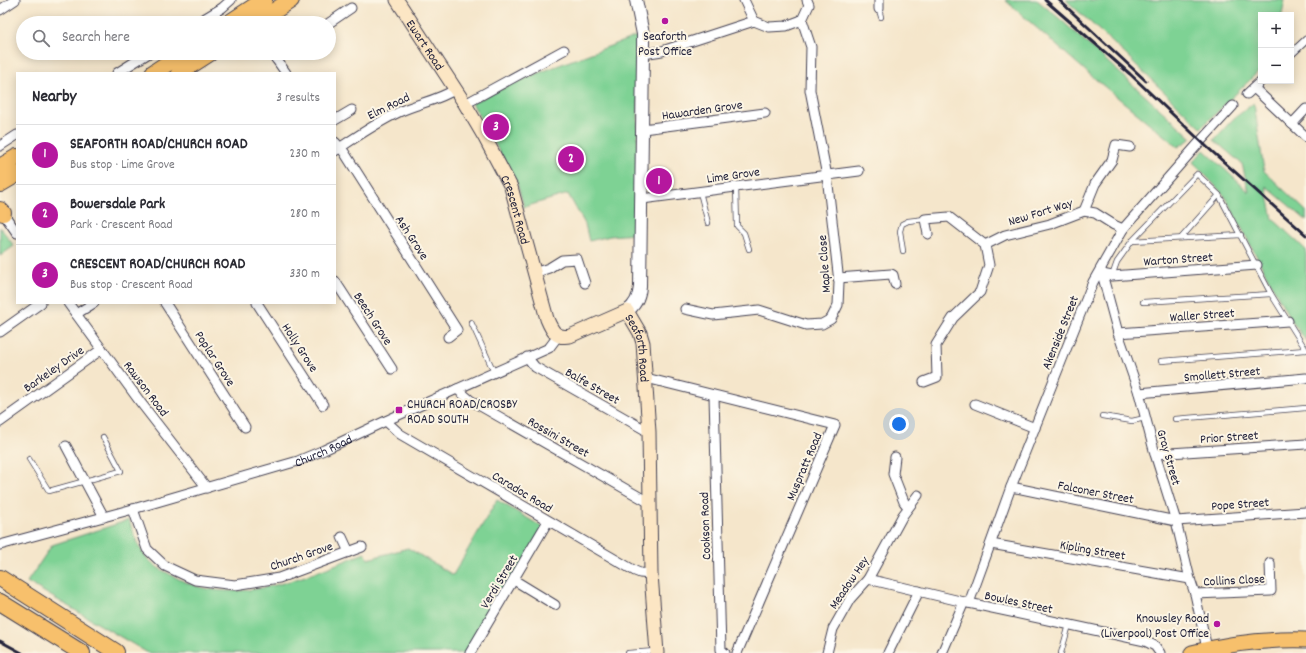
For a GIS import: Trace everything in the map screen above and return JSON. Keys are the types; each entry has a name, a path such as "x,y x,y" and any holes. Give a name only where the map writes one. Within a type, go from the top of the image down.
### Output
{"highway":[{"path":"240,16 264,0"},
{"path":"267,16 291,0"},
{"path":"155,72 173,60"},
{"path":"181,72 199,60"},
{"path":"0,167 16,158"},
{"path":"0,184 16,175"},
{"path":"0,578 117,653"},
{"path":"0,586 117,653"},
{"path":"0,602 82,653"},
{"path":"0,614 75,653"}],"main road":[{"name":"Ewart Road","path":"397,0 456,89"},
{"name":"Crescent Road","path":"456,89 485,138 511,187 547,319 552,330 558,336"},
{"path":"558,336 565,337 575,334 627,311"},
{"name":"Seaforth Road","path":"627,311 642,338 646,378 651,574 657,652"},
{"path":"1202,652 1255,641 1278,639 1306,640"}],"street":[{"path":"0,10 15,0"},
{"path":"209,16 222,8 231,0"},
{"name":"Seaforth Road","path":"627,311 635,304 639,293 642,199 644,54 643,34 636,0"},
{"path":"744,0 754,21"},
{"path":"807,0 809,5 802,20 811,46 810,90 827,176"},
{"path":"336,18 351,8"},
{"path":"644,54 662,51 754,21 769,27 786,26 802,20"},
{"path":"1294,51 1306,40"},
{"path":"465,104 564,50"},
{"path":"119,72 138,60"},
{"path":"277,60 284,72"},
{"path":"1258,84 1251,91 1306,137"},
{"name":"Elm Road","path":"336,147 392,116 420,104 442,97 456,89"},
{"name":"Akenside Street","path":"942,653 967,603 992,544 1011,487 1093,282 1102,272 1123,229 1233,106"},
{"path":"1292,124 1306,109"},
{"path":"336,119 352,110"},
{"name":"Hawarden Grove","path":"643,129 765,113"},
{"path":"0,146 16,136"},
{"path":"1084,211 1095,184 1112,160 1116,145 1130,147"},
{"name":"Ash Grove","path":"336,147 348,158 457,330 448,337"},
{"name":"Lime Grove","path":"642,199 859,171"},
{"name":"Maple Close","path":"685,309 713,315 760,310 806,325 822,324 831,319 838,305 838,278 827,176"},
{"name":"New Fort Way","path":"985,245 1005,235 1050,224 1084,211 1094,213 1123,229"},
{"path":"1,212 16,232"},
{"path":"924,382 937,377 936,345 953,318 980,292 989,265 985,245 949,217 925,219 928,234"},
{"path":"534,273 549,268 562,260 577,260 586,282"},
{"name":"Warton Street","path":"1102,272 1112,276 1257,265"},
{"name":"Gray Street","path":"1102,272 1118,333 1139,393 1154,454 1176,521 1195,594 1202,652"},
{"path":"838,278 891,274 893,275 895,284"},
{"name":"Beech Grove","path":"336,283 392,369"},
{"path":"0,332 40,304"},
{"name":"Rawson Road","path":"69,304 141,403 207,488"},
{"path":"76,314 92,304"},
{"name":"Poplar Grove","path":"166,304 245,427"},
{"name":"Holly Grove","path":"258,304 323,405"},
{"name":"Waller Street","path":"1118,333 1288,321"},
{"name":"Church Road","path":"4,544 133,509 298,461 550,346 558,336"},
{"name":"Barkeley Drive","path":"0,422 102,349"},
{"name":"Balfe Street","path":"527,357 535,367 648,432"},
{"name":"Muspratt Road","path":"646,378 835,425 737,653"},
{"name":"Smollett Street","path":"1139,393 1306,378"},
{"name":"Rossini Street","path":"457,389 470,400 650,503"},
{"name":"Cookson Road","path":"714,396 721,650 725,653"},
{"path":"975,404 1035,428"},
{"name":"Caradoc Road","path":"386,421 400,434 548,521 640,574 651,574"},
{"name":"Prior Street","path":"1154,454 1306,444"},
{"path":"66,446 104,517"},
{"path":"895,457 893,474 904,502 908,507"},
{"name":"Falconer Street","path":"1011,487 1176,521"},
{"name":"Meadow Hey","path":"827,653 833,629 846,605 868,579 908,507 918,495"},
{"name":"Church Grove","path":"133,509 147,549 165,566 195,580 235,585 279,578 362,547"},
{"name":"Pope Street","path":"1176,521 1306,512"},
{"name":"Verdi Street","path":"470,653 548,521"},
{"name":"Church Grove","path":"342,537 349,552"},
{"name":"Kipling Street","path":"992,544 1190,579"},
{"name":"Collins Close","path":"1195,594 1271,592 1270,563"},
{"name":"Bowles Street","path":"868,579 967,603 1146,641 1155,646 1160,653"},
{"path":"514,580 554,605"},
{"path":"888,653 919,591"}],"lane":[{"path":"1112,276 1117,262 1132,241 1197,174 1219,195 1271,294 1306,350 1161,361"},
{"path":"736,186 737,226 744,233 749,249"},
{"path":"700,192 708,223"},
{"path":"1181,238 1219,195"},
{"path":"903,251 900,231 902,224 908,221 925,219"},
{"path":"1132,241 1241,235"},
{"path":"1143,302 1271,294"},
{"path":"471,322 494,372"},
{"path":"1174,419 1306,408"},
{"path":"1102,416 1132,421 1146,418"},
{"path":"29,459 49,491 121,471 103,437"},
{"path":"1061,653 1069,624"},
{"path":"628,653 657,652"}],"green space":[{"path":"1005,0 1037,0 1192,138 1178,147 1088,73"},
{"path":"1066,0 1285,0 1283,12 1258,12 1258,72 1201,128 1125,54"},
{"path":"637,36 639,53 636,234 610,236 589,241 585,224 568,194 524,207 517,183 472,103 533,75"},
{"path":"1254,103 1264,171 1306,211 1306,220 1266,186 1273,219 1306,250 1306,341 1289,317 1224,195 1193,162 1204,150 1249,192 1242,164 1214,140 1233,119"},
{"path":"0,227 14,246 0,256"},
{"path":"497,500 544,528 467,653 148,653 27,582 52,545 129,520 140,549 147,559 160,569 198,587 222,591 247,590 271,586 319,571 365,553 368,559 408,548 453,575"}],"railway":[{"path":"1045,0 1130,74 1207,147 1306,235"},
{"path":"1059,0 1146,81"},
{"path":"0,641 22,653"}],"place":[{"name":"Seaforth Post Office","path":"665,21"},
{"name":"CRESCENT ROAD/CHURCH ROAD","path":"496,127"},
{"name":"Bowersdale Park","path":"571,159"},
{"name":"SEAFORTH ROAD/CHURCH ROAD","path":"659,181"},
{"name":"CHURCH ROAD/CROSBY ROAD SOUTH","path":"399,410"},
{"name":"Knowsley Road (Liverpool) Post Office","path":"1217,624"}]}
